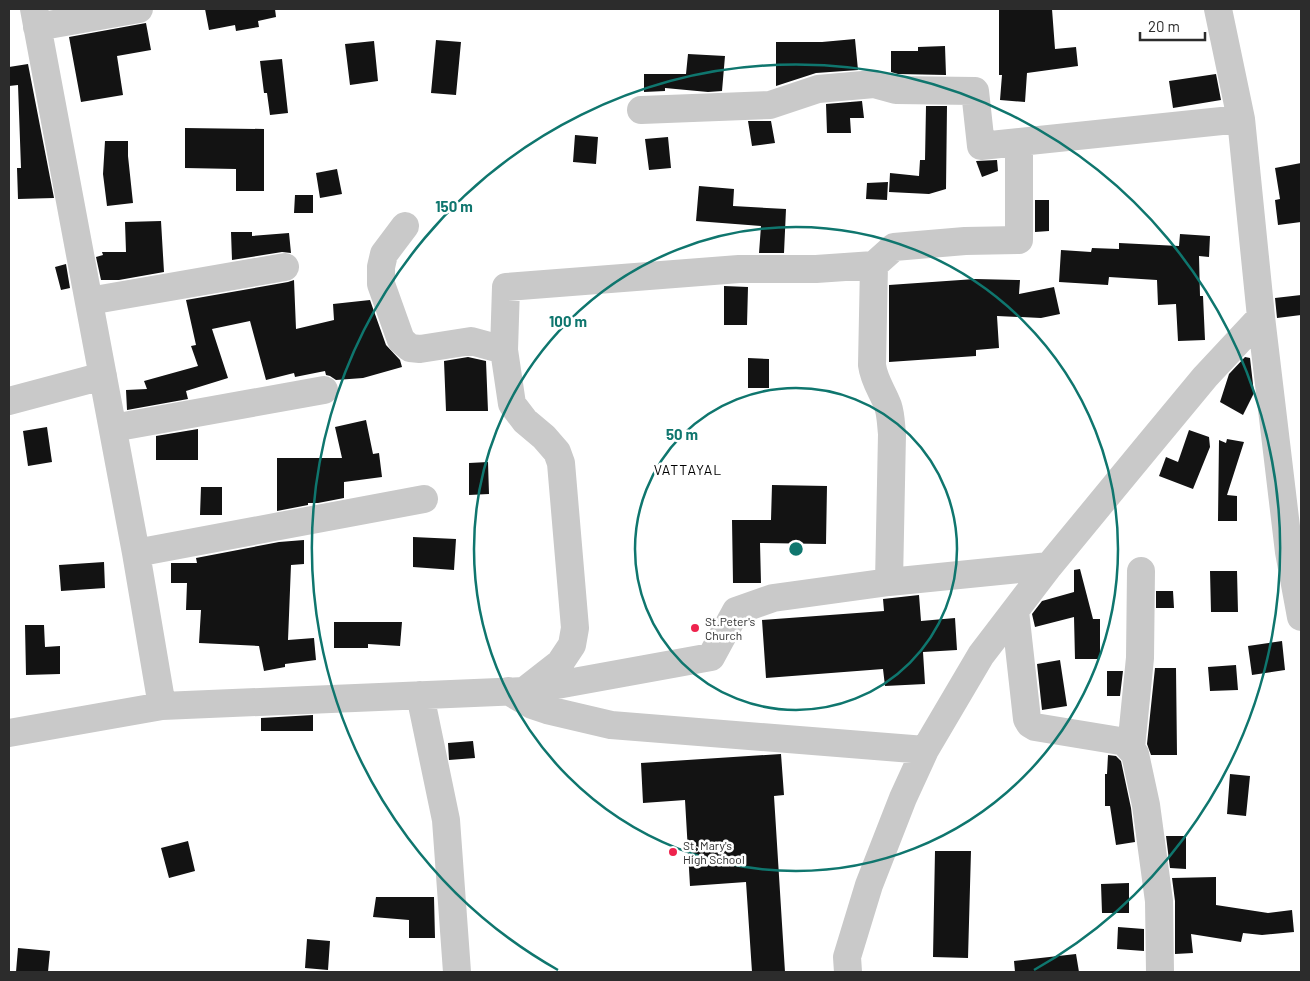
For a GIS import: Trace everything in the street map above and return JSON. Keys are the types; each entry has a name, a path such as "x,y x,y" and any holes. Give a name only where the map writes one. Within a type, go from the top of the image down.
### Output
{"street":[{"path":"139,9 35,18 113,428 162,706"},
{"path":"1218,9 1241,119 1288,552 1301,617"},
{"path":"641,110 770,105 818,89 874,84 896,90 975,91 981,146 1241,119"},
{"path":"516,691 560,662 572,645 575,628 561,463 557,452 544,437 525,421 512,404 504,350 506,287 739,269 816,269 874,264 894,247 964,241 1019,240 1019,143"},
{"path":"405,226 384,254 381,267 381,284 401,340 410,348 420,349 471,342 504,350"},
{"path":"874,264 873,376 889,411 892,434 889,582"},
{"path":"89,301 286,267"},
{"path":"848,972 847,957 870,885 903,798 925,750 981,655 1048,566 1193,391 1261,317"},
{"path":"9,401 103,376"},
{"path":"113,428 324,390"},
{"path":"136,553 424,499"},
{"path":"9,733 162,706 516,691 710,657 736,611 773,598 889,582 1048,566"},
{"path":"1131,748 1140,658 1141,572"},
{"path":"1015,611 1027,719 1030,724 1035,727 1120,741 1131,748 1135,754 1146,805 1159,902 1160,972"},
{"path":"572,645 582,680"},
{"path":"516,691 532,706 611,725 925,750"},
{"path":"420,695 446,820 457,972"}],"building":[{"path":"205,9 275,9 276,17 258,21 259,27 236,31 235,25 209,30"},
{"path":"999,9 1052,9 1055,49 1076,47 1078,66 1027,73 1025,102 1000,100 1002,75 999,75"},
{"path":"146,23 151,50 117,56 123,95 81,102 69,37"},
{"path":"855,39 858,70 816,73 776,86 776,42 822,42"},
{"path":"436,40 461,42 456,95 431,93"},
{"path":"374,41 378,81 350,85 345,44"},
{"path":"945,46 946,75 898,74 891,72 891,51 918,51 918,47"},
{"path":"688,54 725,56 722,91 708,92 665,88 665,91 644,92 644,74 686,74"},
{"path":"282,59 288,113 270,115 267,93 264,93 260,61"},
{"path":"28,64 54,198 18,199 17,168 21,168 18,85 9,86 9,67"},
{"path":"1216,74 1221,100 1173,108 1169,81"},
{"path":"862,101 864,118 850,118 851,133 827,133 826,104"},
{"path":"926,106 947,106 946,189 929,194 889,192 890,173 919,176 920,160 925,160"},
{"path":"748,121 771,121 775,143 752,146"},
{"path":"185,128 264,129 264,191 236,191 236,169 185,168"},
{"path":"575,135 598,137 596,164 573,162"},
{"path":"668,137 671,168 649,170 645,139"},
{"path":"105,141 128,141 133,203 107,206 103,174"},
{"path":"997,160 998,171 982,177 976,161"},
{"path":"1301,163 1301,222 1278,225 1275,200 1280,199 1275,168"},
{"path":"337,169 342,194 320,198 316,173"},
{"path":"888,182 887,200 866,199 867,183"},
{"path":"699,186 734,189 733,206 786,209 784,253 759,253 761,226 696,221"},
{"path":"295,195 313,195 313,213 294,213"},
{"path":"1035,200 1049,200 1049,231 1035,232"},
{"path":"161,221 164,272 119,280 101,280 96,257 103,255 102,252 126,252 125,222"},
{"path":"231,232 252,232 252,236 289,233 291,253 282,252 232,260"},
{"path":"1180,234 1210,236 1209,257 1199,256 1200,296 1203,296 1205,340 1178,341 1176,304 1158,305 1157,280 1109,277 1108,285 1059,282 1061,250 1091,252 1092,248 1119,249 1119,243 1179,246"},
{"path":"66,264 70,288 61,290 55,267"},
{"path":"975,279 1020,280 1019,294 1054,287 1060,314 1041,318 997,316 999,348 976,350 976,356 889,362 889,285"},
{"path":"294,280 296,329 334,320 333,304 370,300 386,345 400,360 402,367 363,378 336,380 326,375 325,371 295,377 294,373 266,380 250,321 212,329 228,378 186,391 188,399 127,410 126,390 147,389 144,381 198,366 191,346 196,345 186,300"},
{"path":"724,286 748,287 747,325 724,325"},
{"path":"1301,295 1301,315 1277,318 1275,298"},
{"path":"468,357 486,361 488,411 446,411 444,361"},
{"path":"1245,357 1250,358 1254,393 1243,415 1220,402 1229,374"},
{"path":"748,358 769,359 769,388 748,388"},
{"path":"366,420 373,454 379,453 382,477 344,482 344,498 308,503 308,505 277,511 277,458 342,458 335,427"},
{"path":"47,427 52,462 28,466 23,431"},
{"path":"198,429 198,460 156,460 156,436"},
{"path":"1189,430 1209,437 1210,447 1193,489 1159,476 1166,457 1178,462"},
{"path":"1227,439 1244,442 1227,495 1237,496 1237,521 1218,521 1219,440 1226,443"},
{"path":"488,462 489,494 469,495 469,463"},
{"path":"772,485 827,486 826,544 760,543 761,583 733,583 732,520 771,520"},
{"path":"201,487 222,487 222,515 200,515"},
{"path":"413,537 456,539 454,570 413,567"},
{"path":"304,540 304,564 291,565 288,640 314,638 316,660 285,664 285,667 264,671 259,646 199,643 201,610 186,610 187,583 171,583 171,563 197,563 196,558 279,542"},
{"path":"104,562 105,588 61,591 59,565"},
{"path":"1080,569 1093,619 1100,619 1100,659 1075,659 1074,617 1035,627 1032,614 1042,601 1074,592 1074,570"},
{"path":"1210,571 1237,571 1238,612 1211,612"},
{"path":"1156,591 1173,591 1174,608 1156,608"},
{"path":"919,595 921,621 955,618 957,650 923,652 925,684 885,686 883,669 766,678 762,620 884,611 883,599"},
{"path":"334,622 402,622 400,646 368,644 368,648 334,648"},
{"path":"25,625 44,625 45,647 60,646 60,674 26,675"},
{"path":"1282,641 1285,670 1252,675 1248,646"},
{"path":"1060,660 1067,706 1042,710 1037,664"},
{"path":"1236,665 1238,690 1210,691 1208,667"},
{"path":"1155,668 1176,668 1177,755 1151,755 1147,744"},
{"path":"1107,671 1123,671 1120,696 1107,696"},
{"path":"313,715 313,731 261,731 261,718"},
{"path":"473,741 475,758 449,760 448,743"},
{"path":"781,754 784,795 774,796 785,972 752,972 746,882 690,886 685,800 643,803 641,763"},
{"path":"1108,755 1116,756 1121,761 1131,808 1135,842 1116,845 1110,806 1105,806 1105,774 1107,774"},
{"path":"1230,774 1250,776 1246,816 1227,814"},
{"path":"1166,836 1186,836 1186,869 1170,868"},
{"path":"188,841 195,871 169,878 161,848"},
{"path":"935,851 971,851 968,958 933,957"},
{"path":"1216,877 1216,905 1268,913 1292,910 1294,932 1262,935 1243,933 1241,942 1191,934 1193,953 1175,954 1175,901 1172,878"},
{"path":"1129,883 1129,913 1102,913 1101,884"},
{"path":"376,897 434,897 435,938 409,938 409,920 373,917"},
{"path":"1118,927 1144,929 1144,951 1117,949"},
{"path":"307,939 330,941 328,970 305,968"},
{"path":"18,948 50,951 48,972 16,972"},
{"path":"1076,954 1079,972 1015,972 1014,961"}],"place":[{"name":"St.Peter's Church","path":"695,628"},
{"name":"St. Mary's High School","path":"673,852"}],"district":[{"name":"VATTAYAL","path":"688,469"}]}
